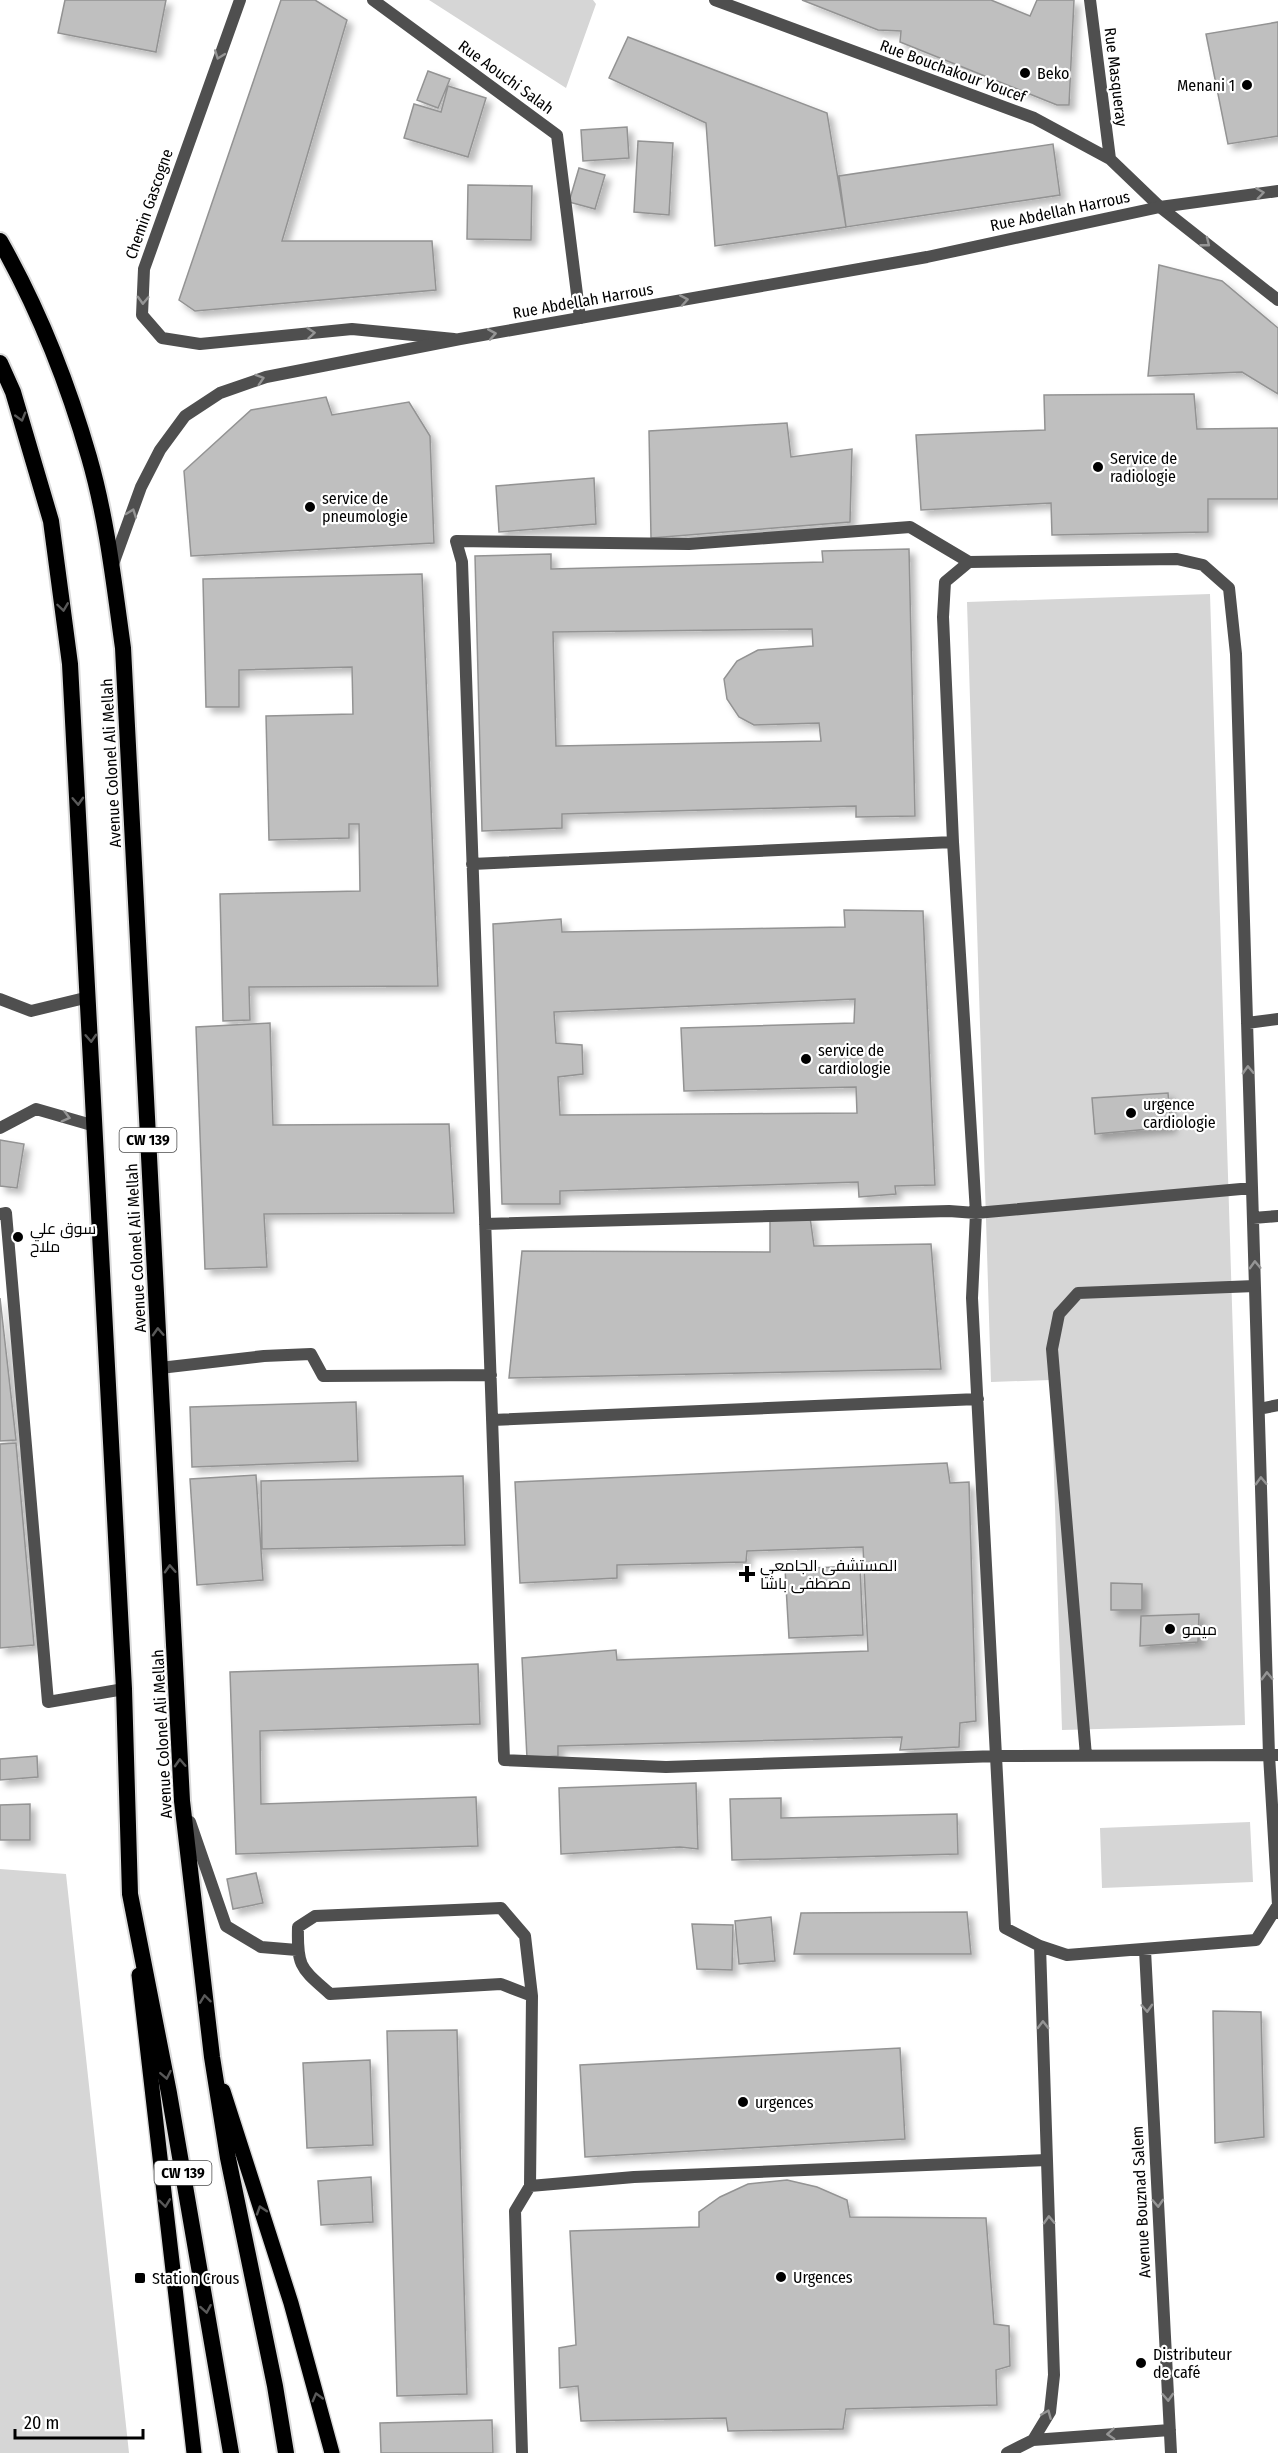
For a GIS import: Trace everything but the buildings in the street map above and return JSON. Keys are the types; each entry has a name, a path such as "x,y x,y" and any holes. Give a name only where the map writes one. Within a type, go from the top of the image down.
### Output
{"highway":[{"name":"Avenue Colonel Ali Mellah","path":"0,241 17,271 57,362 86,448 112,568 123,648 182,1801 212,2057"},
{"name":"Avenue Colonel Ali Mellah","path":"0,363 14,392 51,521 70,664 124,1689 130,1894"},
{"name":"CW 139","path":"130,1894 169,2093 231,2453"},
{"name":"CW 139","path":"212,2057 228,2158 275,2386 286,2453"}],"main road":[{"path":"130,1894 194,2453"},
{"path":"212,2057 291,2303 332,2453"}],"street":[{"name":"Chemin Gascogne","path":"240,0 144,269 142,315 162,338 200,344 352,329 460,339"},
{"name":"Rue Aouchi Salah","path":"373,0 556,135 580,318"},
{"name":"Rue Bouchakour Youcef","path":"715,0 1034,118 1110,159 1160,207 1278,300"},
{"name":"Rue Masqueray","path":"1090,0 1110,159"},
{"name":"Rue Abdellah Harrous","path":"112,568 141,487 160,450 185,416 220,393 266,377 460,339 927,257 1160,207 1278,191"},
{"path":"1274,1755 998,1756 666,1767 504,1760 462,562 456,541 689,544 909,527 969,562 1177,559 1203,565 1229,588 1236,654 1264,1575 1274,1755 1278,1913"},
{"path":"969,562 945,582 943,617 953,842 976,1213 972,1298 998,1756 1005,1928 1040,1946 1067,1955 1145,1950 1256,1940 1278,1905"},
{"path":"472,864 953,842"},
{"path":"0,999 32,1011 89,997"},
{"path":"1247,1023 1278,1019"},
{"path":"0,1128 36,1109 95,1125"},
{"path":"485,1224 949,1210 976,1213 1252,1188"},
{"path":"0,1214 6,1213 48,1702 124,1689"},
{"path":"1253,1218 1278,1216"},
{"path":"1086,1756 1052,1349 1059,1314 1078,1293 1256,1286"},
{"path":"160,1368 264,1356 311,1354 323,1376 491,1375"},
{"path":"492,1420 978,1398"},
{"path":"1259,1408 1278,1405"},
{"path":"1264,1575 1278,1574"},
{"path":"182,1801 226,1926 261,1947 297,1950"},
{"path":"522,2453 516,2211 530,2186 532,1996 525,1936 501,1908 315,1916 298,1927 297,1950 301,1969 330,1994 501,1984 532,1996"},
{"path":"1033,2440 1050,2412 1054,2375 1040,1946"},
{"name":"Avenue Bouznad Salem","path":"1145,1950 1171,2453"},
{"path":"530,2186 634,2177 1047,2160"},
{"path":"1007,2453 1033,2440 1170,2430"}],"shaded area":[{"path":"429,0 593,0 596,4 566,88"},
{"path":"1210,594 1245,1725 1062,1730 1051,1380 991,1382 967,602"},
{"path":"1250,1822 1253,1882 1102,1888 1100,1828"},
{"path":"0,1869 66,1874 129,2453 0,2453"}],"place":[{"name":"Beko","path":"1025,73"},
{"name":"Menani 1","path":"1247,85"},
{"name":"Service de radiologie","path":"1098,467"},
{"name":"service de pneumologie","path":"310,507"},
{"name":"service de cardiologie","path":"806,1059"},
{"name":"urgence cardiologie","path":"1131,1113"},
{"name":"سوق علي ملاح","path":"18,1237"},
{"name":"المستشفى الجامعي مصطفى باشا","path":"747,1574"},
{"name":"ميمو","path":"1170,1629"},
{"name":"urgences","path":"743,2102"},
{"name":"Urgences","path":"781,2277"},
{"name":"Station Crous","path":"140,2278"},
{"name":"Distributeur de café","path":"1141,2363"}]}
